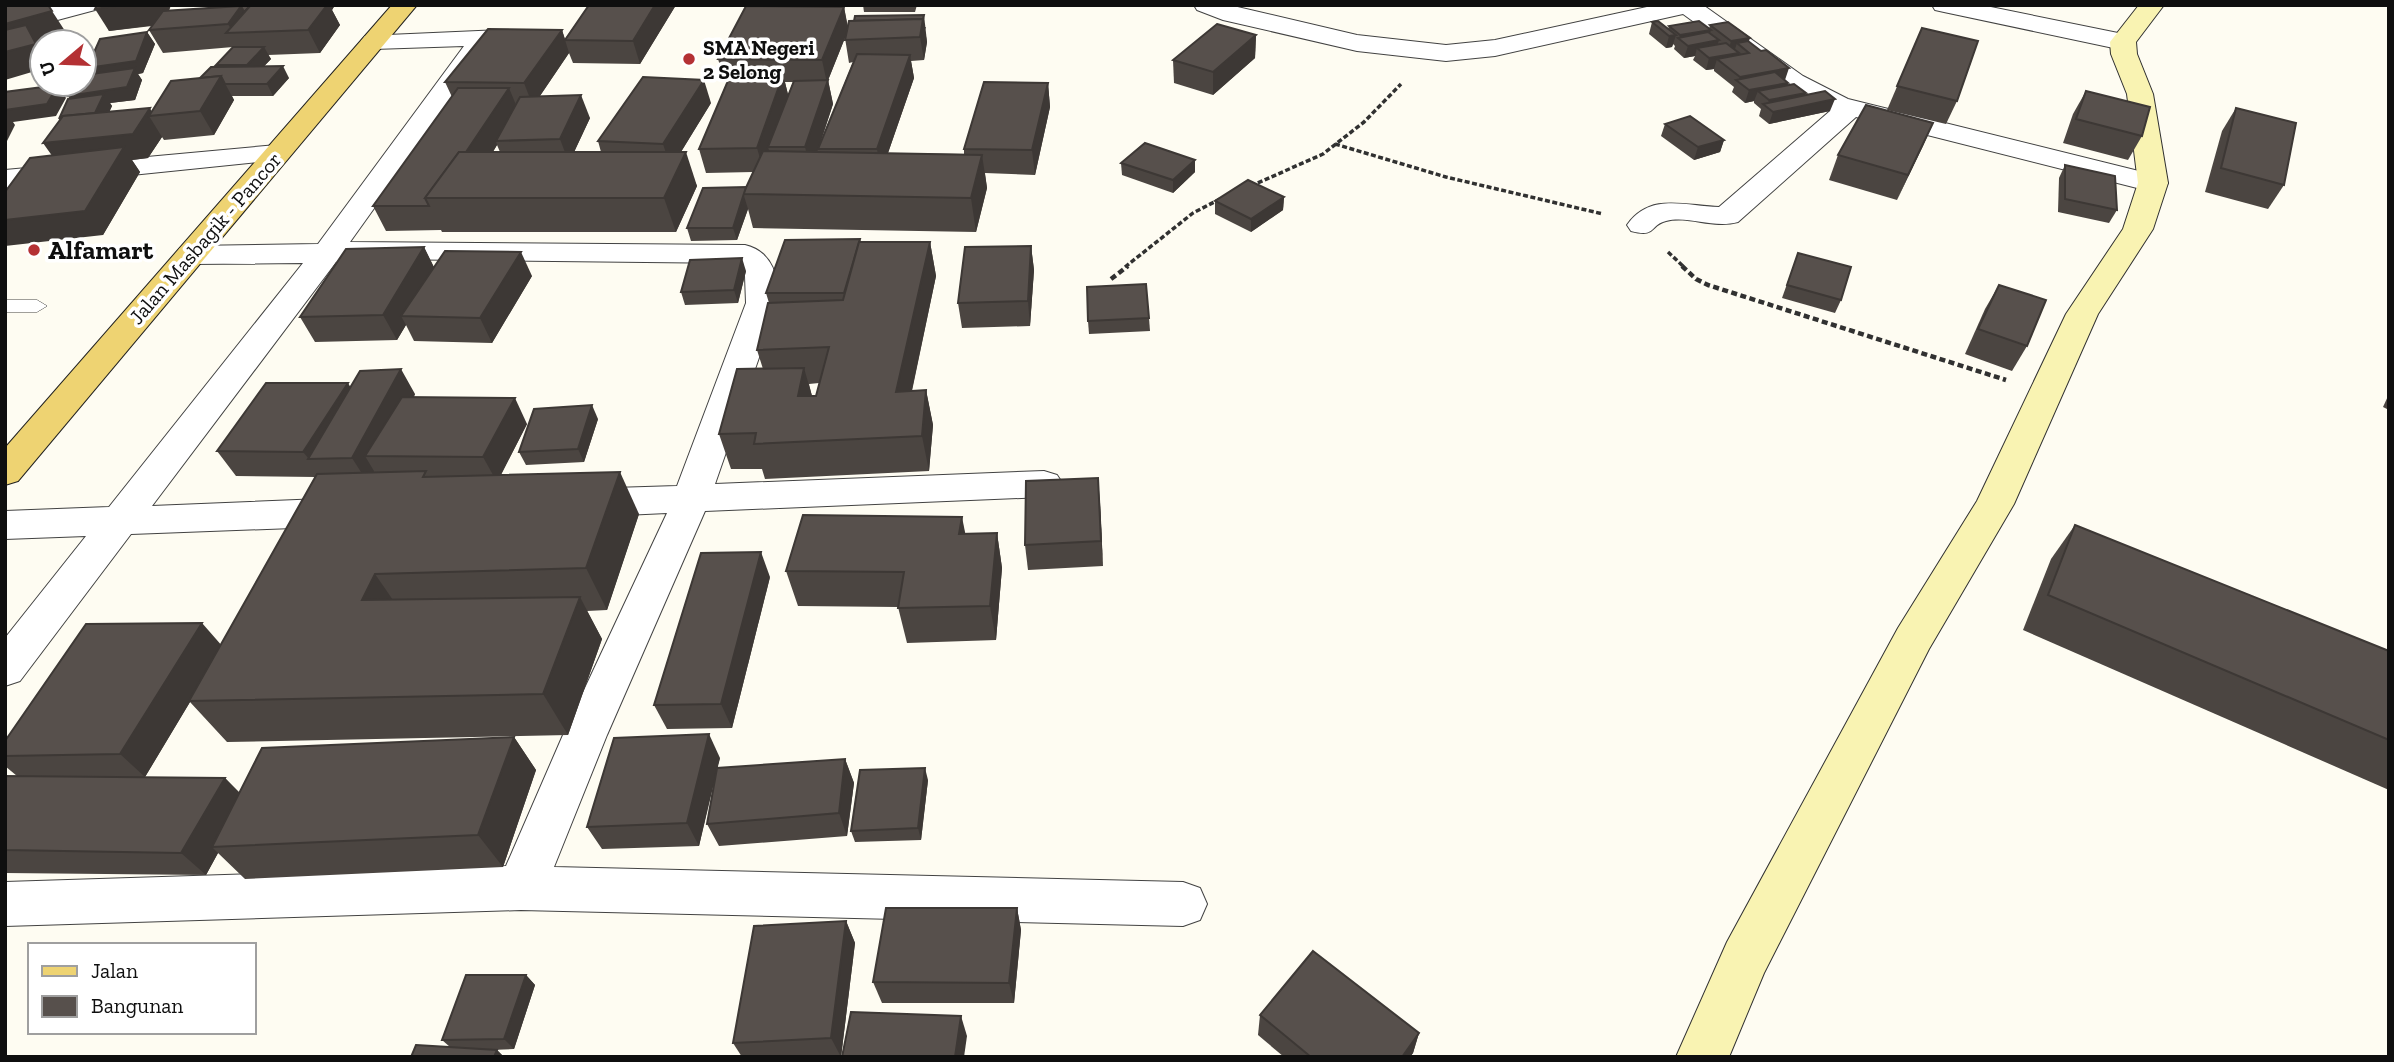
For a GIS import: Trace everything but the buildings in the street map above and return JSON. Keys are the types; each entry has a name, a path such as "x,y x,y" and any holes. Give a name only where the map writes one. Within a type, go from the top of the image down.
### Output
{"main road":[{"name":"Jalan Masbagik - Pancor","path":"5,472 405,5"}],"street":[{"path":"5,27 86,5"},
{"path":"1206,5 1233,15 1357,43 1446,53 1494,48 1689,6 1794,82 1849,109 2153,183"},
{"path":"1944,5 2123,42"},
{"path":"1702,1057 1745,959 1913,640 1995,504 2043,394 2082,314 2138,229 2153,183 2140,94 2124,54 2123,42 2152,5"},
{"path":"374,41 523,37"},
{"path":"5,669 327,253 482,38"},
{"path":"1642,225 1647,217 1660,211 1717,218 1727,216 1849,109"},
{"path":"5,179 277,153"},
{"path":"191,255 393,250 745,254 758,265 764,279 762,303 679,531 585,735 521,888"},
{"path":"551,505 1044,484"},
{"path":"5,525 384,511"},
{"path":"5,904 521,888 1183,904"}],"lane":[{"path":"5,306 37,306"}],"path":[{"path":"1244,188 1323,154 1364,122 1411,74 1422,51"},
{"path":"1335,144 1433,174 1642,225 1654,233 1685,270 1708,285 1958,363 2043,394"},
{"path":"1111,279 1193,213 1223,198"}],"place":[{"name":"SMA Negeri 2 Selong","path":"689,59"},
{"name":"Alfamart","path":"34,250"}]}
